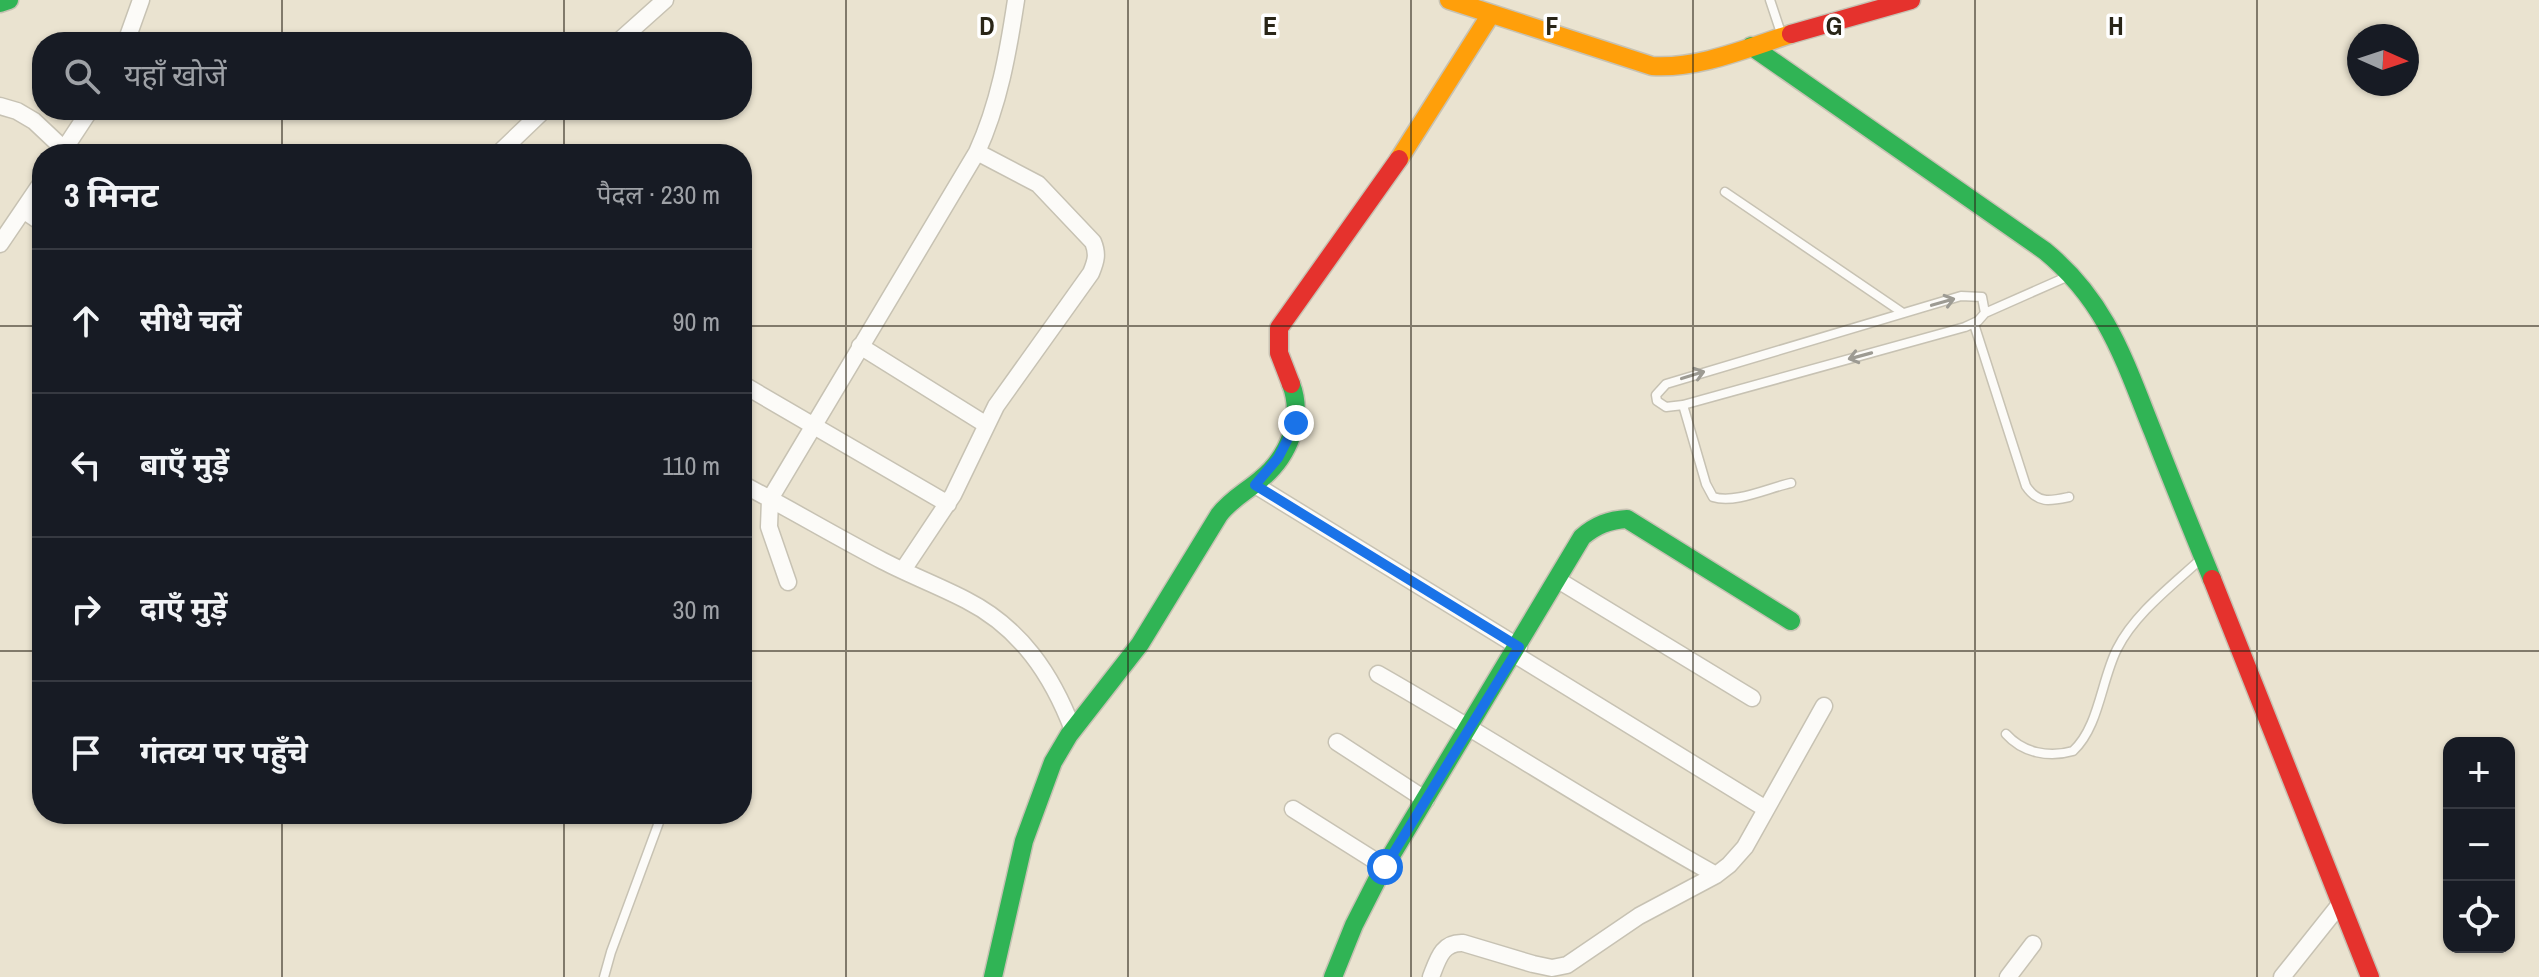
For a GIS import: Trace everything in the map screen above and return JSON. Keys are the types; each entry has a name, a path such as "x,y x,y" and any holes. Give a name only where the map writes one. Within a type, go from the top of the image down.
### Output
{"street":[{"path":"0,3 9,0"},
{"path":"130,32 141,0"},
{"path":"629,32 665,0"},
{"path":"788,582 769,527 770,499 977,152 992,119 1016,0"},
{"path":"1449,0 1652,66 1687,65 1911,0"},
{"path":"993,977 1015,868 1054,760 1073,730 1131,658 1221,512 1267,473 1289,440 1298,407 1296,392 1278,358 1276,343 1279,328 1398,160 1491,14"},
{"path":"1751,46 2045,251 2074,274 2097,304 2119,347 2370,977"},
{"path":"0,106 32,120"},
{"path":"32,120 56,144"},
{"path":"69,144 84,120"},
{"path":"508,144 534,120"},
{"path":"903,570 948,504 985,424 1091,273 1097,251 1093,242 1038,184 977,152"},
{"path":"0,244 32,197"},
{"path":"23,210 32,216"},
{"path":"860,346 985,424"},
{"path":"752,390 948,504"},
{"path":"1255,485 1766,809"},
{"path":"752,489 980,608 1012,632 1031,652 1049,676 1073,730"},
{"path":"1333,977 1356,918 1385,867 1517,651 1582,537 1594,526 1612,519 1627,519 1791,621"},
{"path":"1558,580 1752,698"},
{"path":"1378,674 1716,875"},
{"path":"1431,977 1439,956 1453,943 1463,943 1552,968 1567,965 1639,916 1716,875 1745,847 1824,706"},
{"path":"1337,742 1426,800"},
{"path":"1293,809 1385,867"},
{"path":"2282,977 2341,903"},
{"path":"2008,977 2033,944"}],"lane":[{"path":"1770,0 1782,36"},
{"path":"1725,192 1903,313"},
{"path":"1985,313 1982,297 1971,295 1903,313 1666,384 1659,388 1657,401 1666,407 1683,405 1974,324 1985,313 2074,274"},
{"path":"1974,324 2026,486 2033,496 2041,500 2069,497"},
{"path":"1683,405 1706,484 1713,497 1732,498 1791,483"},
{"path":"2006,734 2025,750 2044,754 2073,751 2087,734 2104,678 2118,647 2148,608 2202,557"},
{"path":"604,977 658,824"}],"traffic: fast":[{"path":"0,3 9,0"},
{"path":"1751,46 2045,251 2066,270 2099,312 2122,357 2212,579"},
{"path":"993,977 1024,841 1053,762 1069,735 1140,644 1219,515 1271,470 1286,448 1295,423 1295,397 1291,384"},
{"path":"1333,977 1354,925 1380,874 1587,533 1603,524 1627,519 1791,621"}],"traffic: slow":[{"path":"1449,0 1652,66 1705,61 1791,34"},
{"path":"1399,159 1491,14"}],"traffic: jam":[{"path":"1791,34 1911,0"},
{"path":"1291,384 1279,353 1279,328 1399,159"},
{"path":"2212,579 2370,977"}],"route":[{"path":"1296,423 1278,458 1255,485 1519,647 1385,867"}]}
